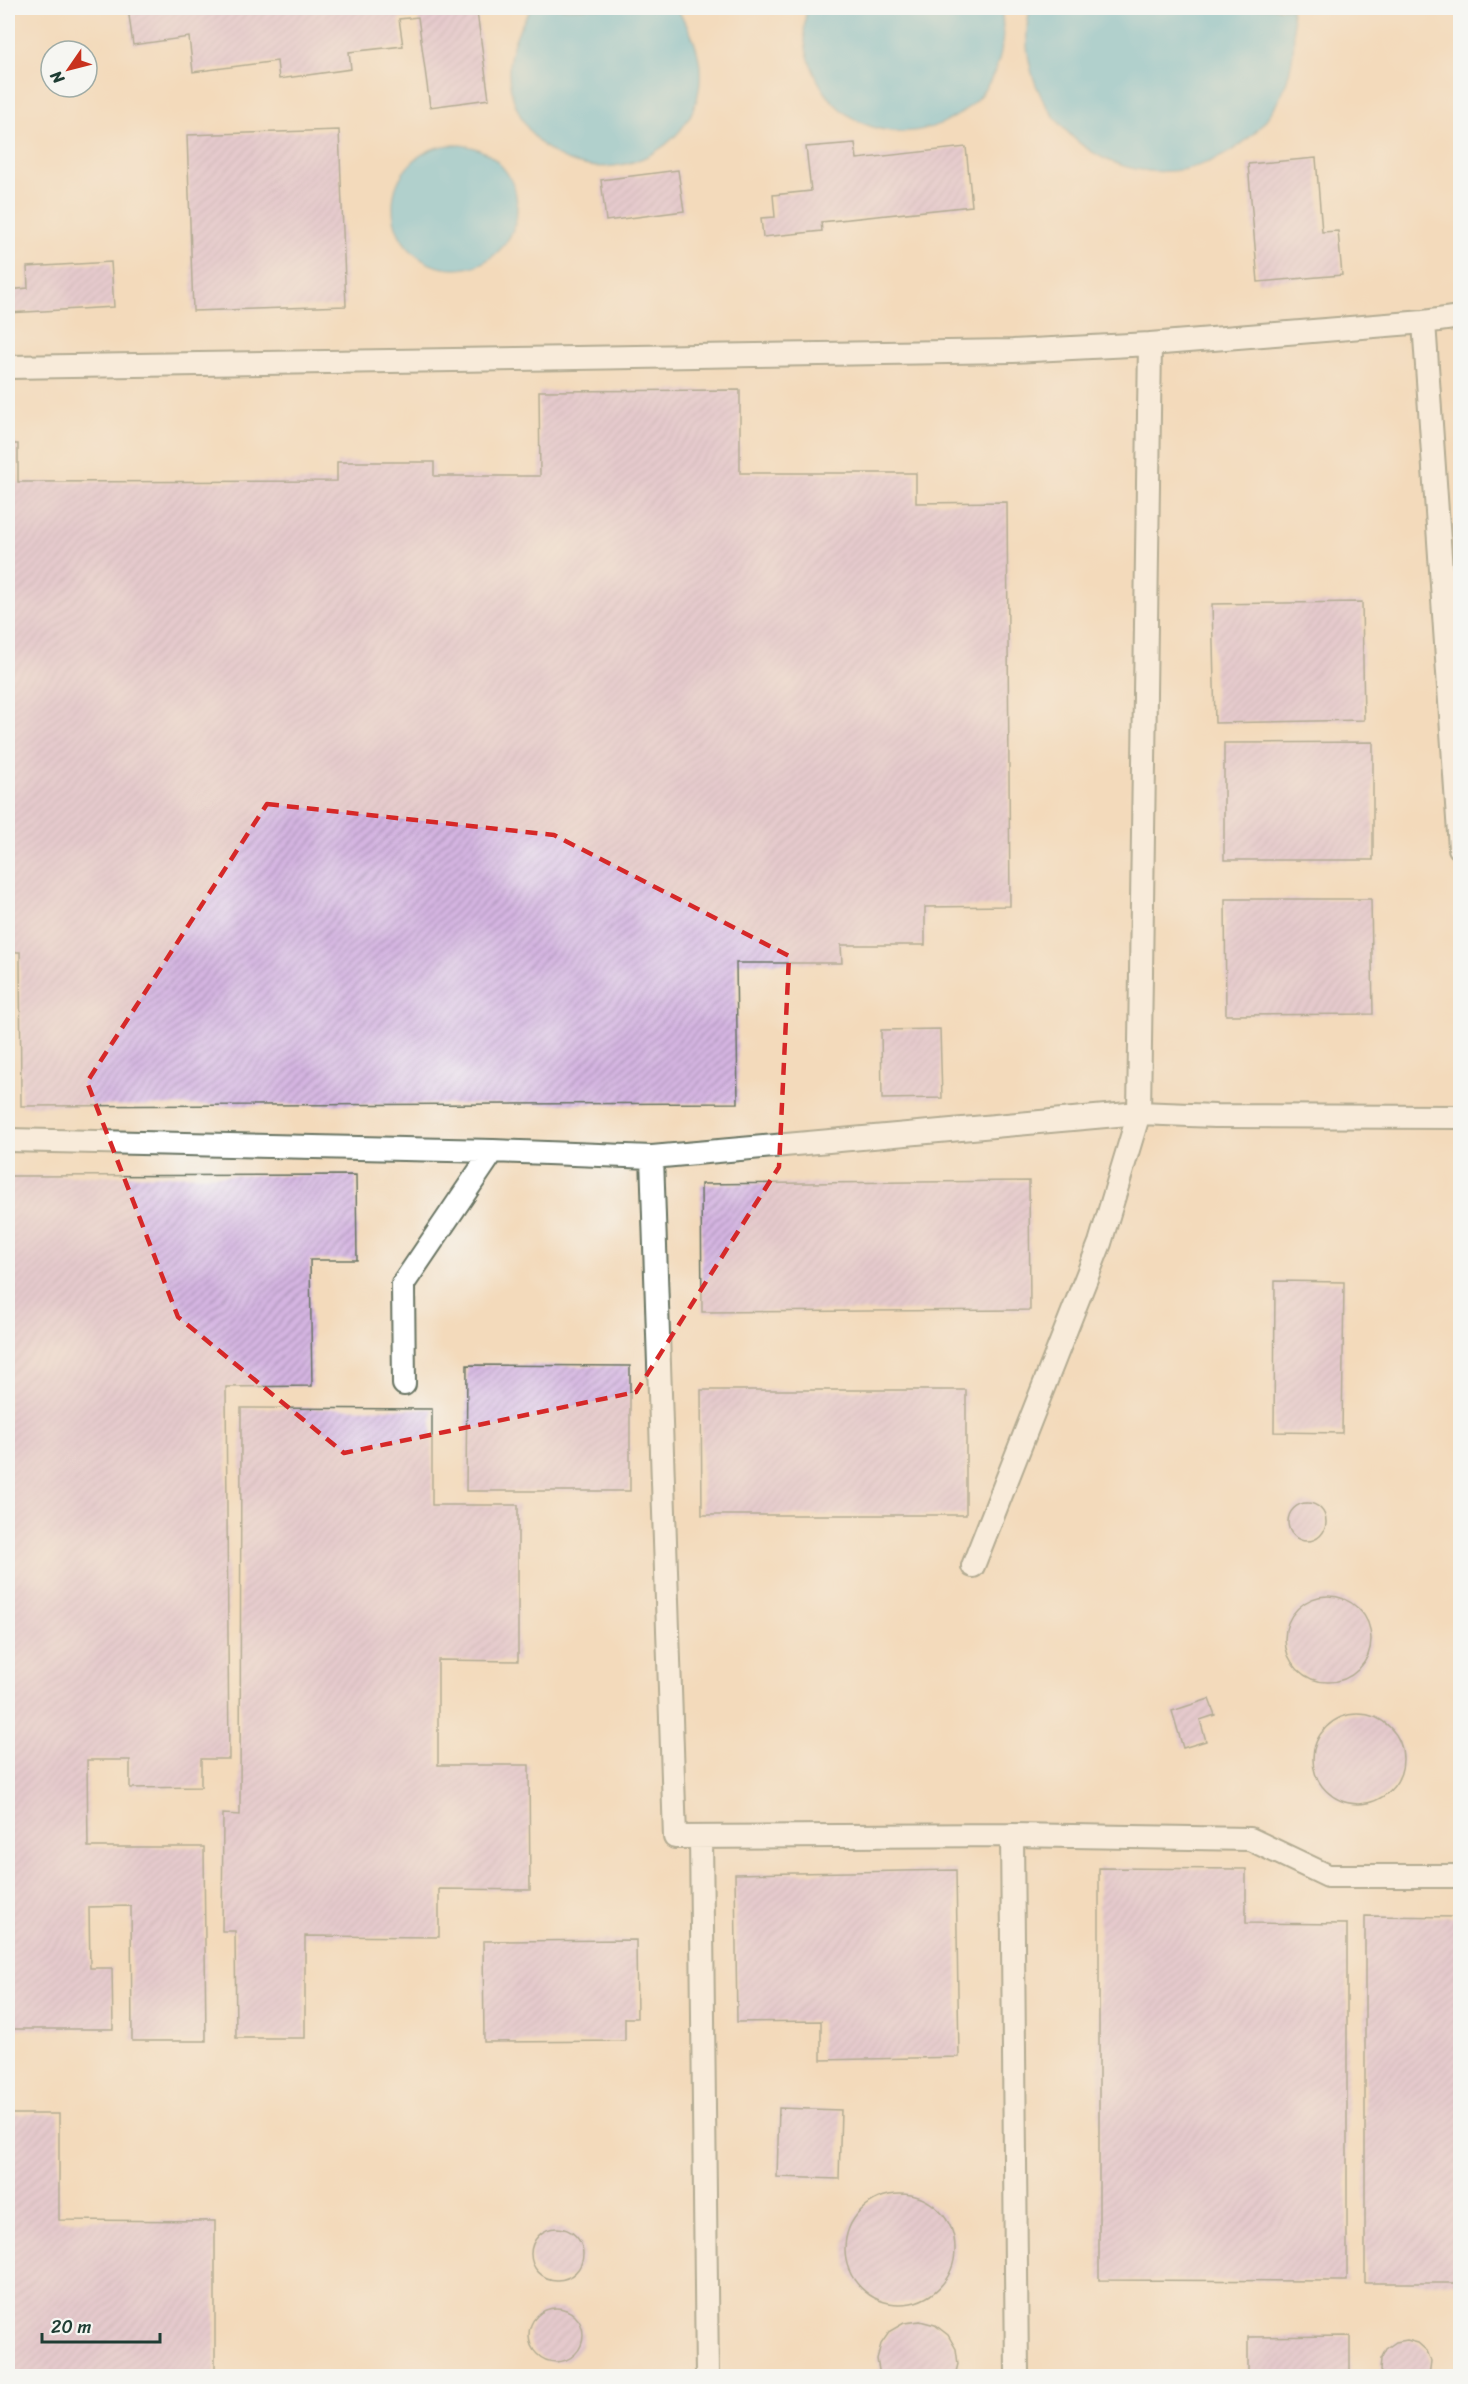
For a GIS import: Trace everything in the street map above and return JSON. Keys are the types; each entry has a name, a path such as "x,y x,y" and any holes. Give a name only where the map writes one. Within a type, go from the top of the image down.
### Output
{"lane":[{"path":"8,367 1013,351 1150,344 1461,317"},
{"path":"1424,322 1461,848"},
{"path":"973,1566 1100,1243 1139,1113 1150,344"},
{"path":"8,1140 493,1151 652,1157 1139,1113 1226,1116 1461,1117"},
{"path":"404,1384 403,1284 493,1151"},
{"path":"652,1157 675,1837 1012,1835 1250,1839 1328,1876 1461,1876"},
{"path":"1012,1835 1017,2376"},
{"path":"701,1837 707,2376"}],"highlighted area":[{"path":"267,804 554,835 789,956 779,1167 636,1392 344,1453 178,1317 87,1082"}],"water":[{"path":"532,8 676,8 698,55 698,97 680,131 650,154 614,166 576,163 542,144 516,106 509,80 510,55 519,31"},
{"path":"807,8 1001,8 1001,52 987,86 962,112 931,127 897,131 864,124 835,104 813,70 804,32"},
{"path":"1030,8 1291,8 1292,60 1276,104 1248,138 1211,161 1169,171 1125,166 1084,146 1048,108 1041,97 1032,73 1027,47"},
{"path":"455,145 479,150 499,163 512,183 517,207 512,231 499,251 479,264 455,269 431,264 411,251 398,231 393,207 398,183 411,163 431,150"}],"building":[{"path":"128,8 502,9 477,12 489,99 430,107 418,17 399,19 403,46 349,52 351,69 279,79 277,61 193,72 189,37 133,45"},
{"path":"339,130 346,306 193,311 187,135"},
{"path":"855,143 857,159 966,147 972,206 821,222 822,231 763,237 761,218 775,217 773,195 811,191 806,147"},
{"path":"1316,158 1322,232 1338,231 1342,275 1258,282 1248,164"},
{"path":"678,170 684,211 606,221 601,180"},
{"path":"111,262 114,307 8,313 8,290 28,288 27,267"},
{"path":"740,390 740,473 916,473 916,503 1007,502 1010,906 925,907 925,945 841,945 842,963 736,963 738,1103 21,1106 20,952 8,952 8,444 18,444 18,482 337,481 337,462 434,462 434,476 540,476 539,391"},
{"path":"1362,602 1364,720 1215,723 1212,604"},
{"path":"1373,742 1373,860 1224,860 1224,743"},
{"path":"1225,899 1371,899 1373,1014 1226,1015"},
{"path":"940,1029 942,1098 882,1099 881,1030"},
{"path":"356,1175 357,1260 310,1260 312,1386 226,1387 229,1759 201,1759 201,1787 130,1788 130,1760 87,1760 88,1847 204,1847 206,2041 132,2041 131,1906 89,1907 90,1968 112,1968 113,2029 8,2029 8,1176"},
{"path":"1029,1181 1030,1310 702,1312 701,1184"},
{"path":"1275,1281 1344,1282 1342,1433 1274,1432"},
{"path":"467,1365 630,1366 630,1491 466,1491"},
{"path":"701,1390 966,1390 966,1515 702,1515"},
{"path":"241,1408 432,1409 432,1505 518,1505 518,1661 438,1660 438,1765 529,1765 530,1890 439,1889 439,1937 305,1936 305,2038 236,2038 235,1931 222,1931 223,1814 240,1815"},
{"path":"1307,1503 1314,1504 1320,1509 1325,1515 1325,1529 1320,1535 1314,1540 1307,1541 1300,1540 1294,1535 1289,1529 1288,1522 1289,1515 1294,1509 1300,1504"},
{"path":"1328,1596 1352,1603 1364,1615 1371,1639 1364,1663 1352,1675 1328,1682 1304,1675 1292,1663 1285,1639 1292,1615 1304,1603"},
{"path":"1209,1699 1215,1715 1200,1720 1206,1741 1183,1748 1172,1711"},
{"path":"1358,1714 1375,1718 1390,1727 1399,1742 1403,1759 1399,1776 1390,1791 1375,1800 1358,1804 1341,1800 1326,1791 1317,1776 1313,1759 1317,1742 1326,1727 1341,1718"},
{"path":"1099,1868 1246,1869 1246,1923 1347,1924 1347,2281 1099,2280"},
{"path":"956,1870 959,2057 821,2060 821,2021 737,2022 735,1874"},
{"path":"1365,1916 1460,1917 1460,2283 1365,2283"},
{"path":"636,1940 637,2018 625,2018 625,2041 484,2042 483,1941"},
{"path":"779,2108 841,2110 839,2179 777,2177"},
{"path":"8,2114 59,2114 59,2220 215,2221 215,2376 8,2376"},
{"path":"900,2194 921,2198 939,2210 951,2228 955,2249 951,2270 939,2288 921,2300 900,2304 879,2300 861,2288 849,2270 845,2249 849,2228 861,2210 879,2198"},
{"path":"557,2228 571,2232 579,2240 583,2254 579,2268 571,2276 557,2280 543,2276 535,2268 531,2254 535,2240 543,2232"},
{"path":"551,2308 561,2308 571,2312 579,2320 583,2335 579,2350 571,2358 561,2362 551,2362 541,2358 533,2350 529,2340 529,2330 533,2320 541,2312"},
{"path":"920,2321 935,2325 948,2335 956,2349 958,2364 955,2376 880,2376 877,2359 881,2344 890,2331 904,2323"},
{"path":"1350,2336 1350,2376 1248,2376 1248,2337"},
{"path":"1407,2340 1418,2343 1427,2351 1431,2361 1429,2376 1383,2376 1380,2371 1381,2359 1386,2349 1396,2342"}]}
